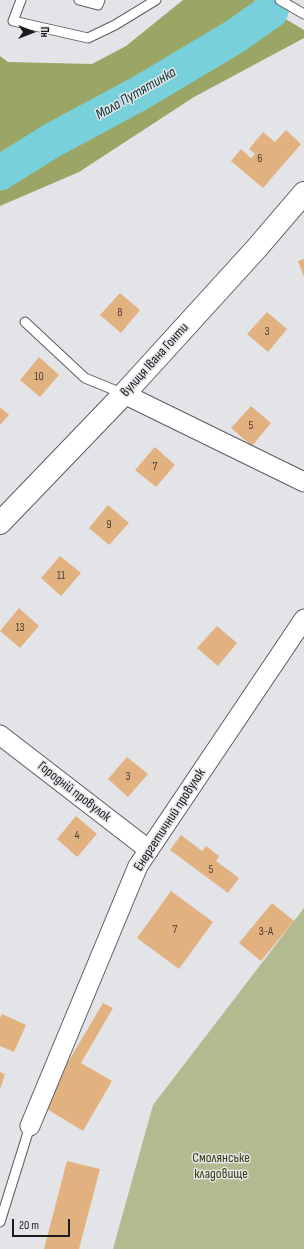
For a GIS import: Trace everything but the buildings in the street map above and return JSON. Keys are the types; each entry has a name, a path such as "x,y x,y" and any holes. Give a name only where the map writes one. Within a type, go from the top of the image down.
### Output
{"street":[{"name":"вулиця Івана Гонти","path":"0,523 124,394 256,249 304,192"},
{"path":"124,394 304,482"},
{"name":"Енергетичний провулок","path":"30,1126 138,866 304,619"},
{"name":"Городній провулок","path":"0,735 149,850"}],"lane":[{"path":"20,0 13,21 88,38 115,25 156,0"},
{"path":"79,0 98,5 100,0"},
{"path":"280,0 304,14"},
{"path":"25,322 85,378 124,394"},
{"path":"0,1222 30,1126"}],"green space":[{"path":"183,0 254,0 304,30 304,38 194,97 79,172 0,206 0,56 8,62 92,64 126,46"},
{"name":"Смолянське кладовище","path":"304,908 304,1249 113,1249 153,1105"}],"waterway":[{"name":"Мала Путятинка","path":"0,173 51,141 140,93 234,37 271,11"}]}
